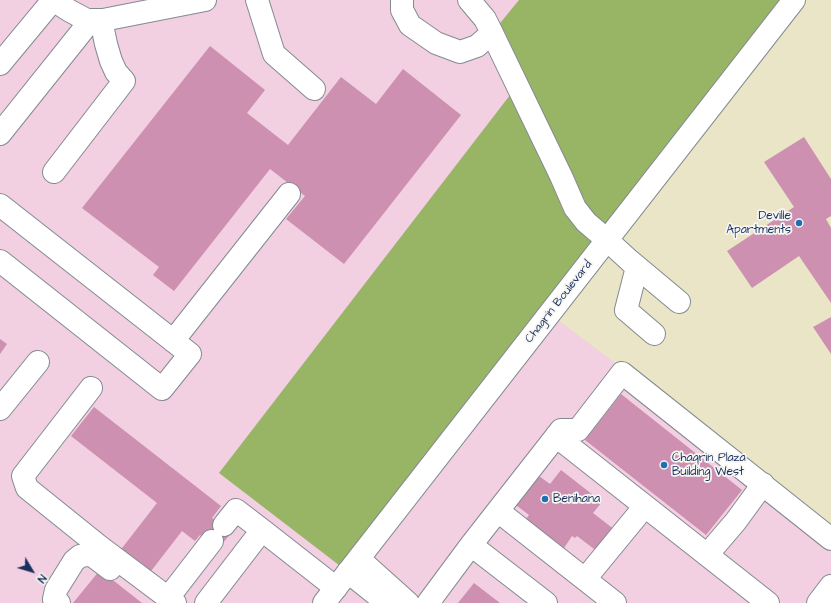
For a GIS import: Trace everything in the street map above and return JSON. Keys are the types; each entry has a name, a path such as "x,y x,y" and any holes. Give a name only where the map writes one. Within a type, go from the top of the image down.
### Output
{"main road":[{"path":"0,64 53,0 70,12 87,20 96,20 205,0"},
{"path":"257,0 274,54 314,90"},
{"path":"402,0 402,10 410,25 436,43 454,50 460,52 477,46 492,34"},
{"path":"469,0 484,19 492,34 575,208 586,222 679,302"},
{"name":"Chagrin Boulevard","path":"340,586 794,0"},
{"path":"0,134 96,20"},
{"path":"54,172 124,81 116,72 96,20"},
{"path":"173,341 289,194"},
{"path":"0,205 190,354 162,390 0,261"},
{"path":"637,267 626,310 654,334"},
{"path":"0,409 38,362"},
{"path":"428,603 471,545 561,430 578,430 622,372 831,539"},
{"path":"91,388 23,476 27,488 100,546 164,601"},
{"path":"556,436 768,603"},
{"path":"707,555 736,521 763,484"},
{"path":"585,580 645,506"},
{"path":"164,601 236,510 340,586 387,603"},
{"path":"498,510 615,603"},
{"path":"206,603 262,530"},
{"path":"471,545 546,603"},
{"path":"60,603 54,599 56,590 74,561 80,556 88,555 94,556 164,601"},
{"path":"340,586 408,603"},
{"path":"818,603 831,586"}],"shaded area":[{"path":"0,0 519,0 493,34 517,86 550,314 831,525 831,603 0,603"}],"green space":[{"path":"519,0 794,0 348,572 219,473 517,86 492,33"}],"building":[{"path":"210,46 265,90 247,113 288,145 341,77 376,104 403,69 461,115 344,264 286,219 305,196 270,169 174,291 153,275 159,267 82,208"},
{"name":"Deville Apartments","path":"804,137 831,179 831,216 826,219 831,228 831,303 799,256 752,288 727,251 794,207 764,162"},
{"path":"831,317 831,354 813,327"},
{"path":"0,339 7,344 0,354"},
{"name":"Chagrin Plaza Building West","path":"621,394 742,490 706,535 585,440"},
{"path":"94,407 221,506 212,518 231,533 218,549 200,535 195,541 182,531 148,575 119,552 157,503 71,436"},
{"path":"561,470 602,502 593,513 615,530 598,552 577,536 575,538 572,536 564,548 526,519 529,515 516,505 539,476 550,484"},
{"path":"100,570 142,603 73,603"},
{"path":"474,583 500,603 458,603"}],"place":[{"name":"Deville Apartments","path":"799,223"},
{"name":"Chagrin Plaza Building West","path":"664,465"},
{"name":"Benihana","path":"545,499"}]}
